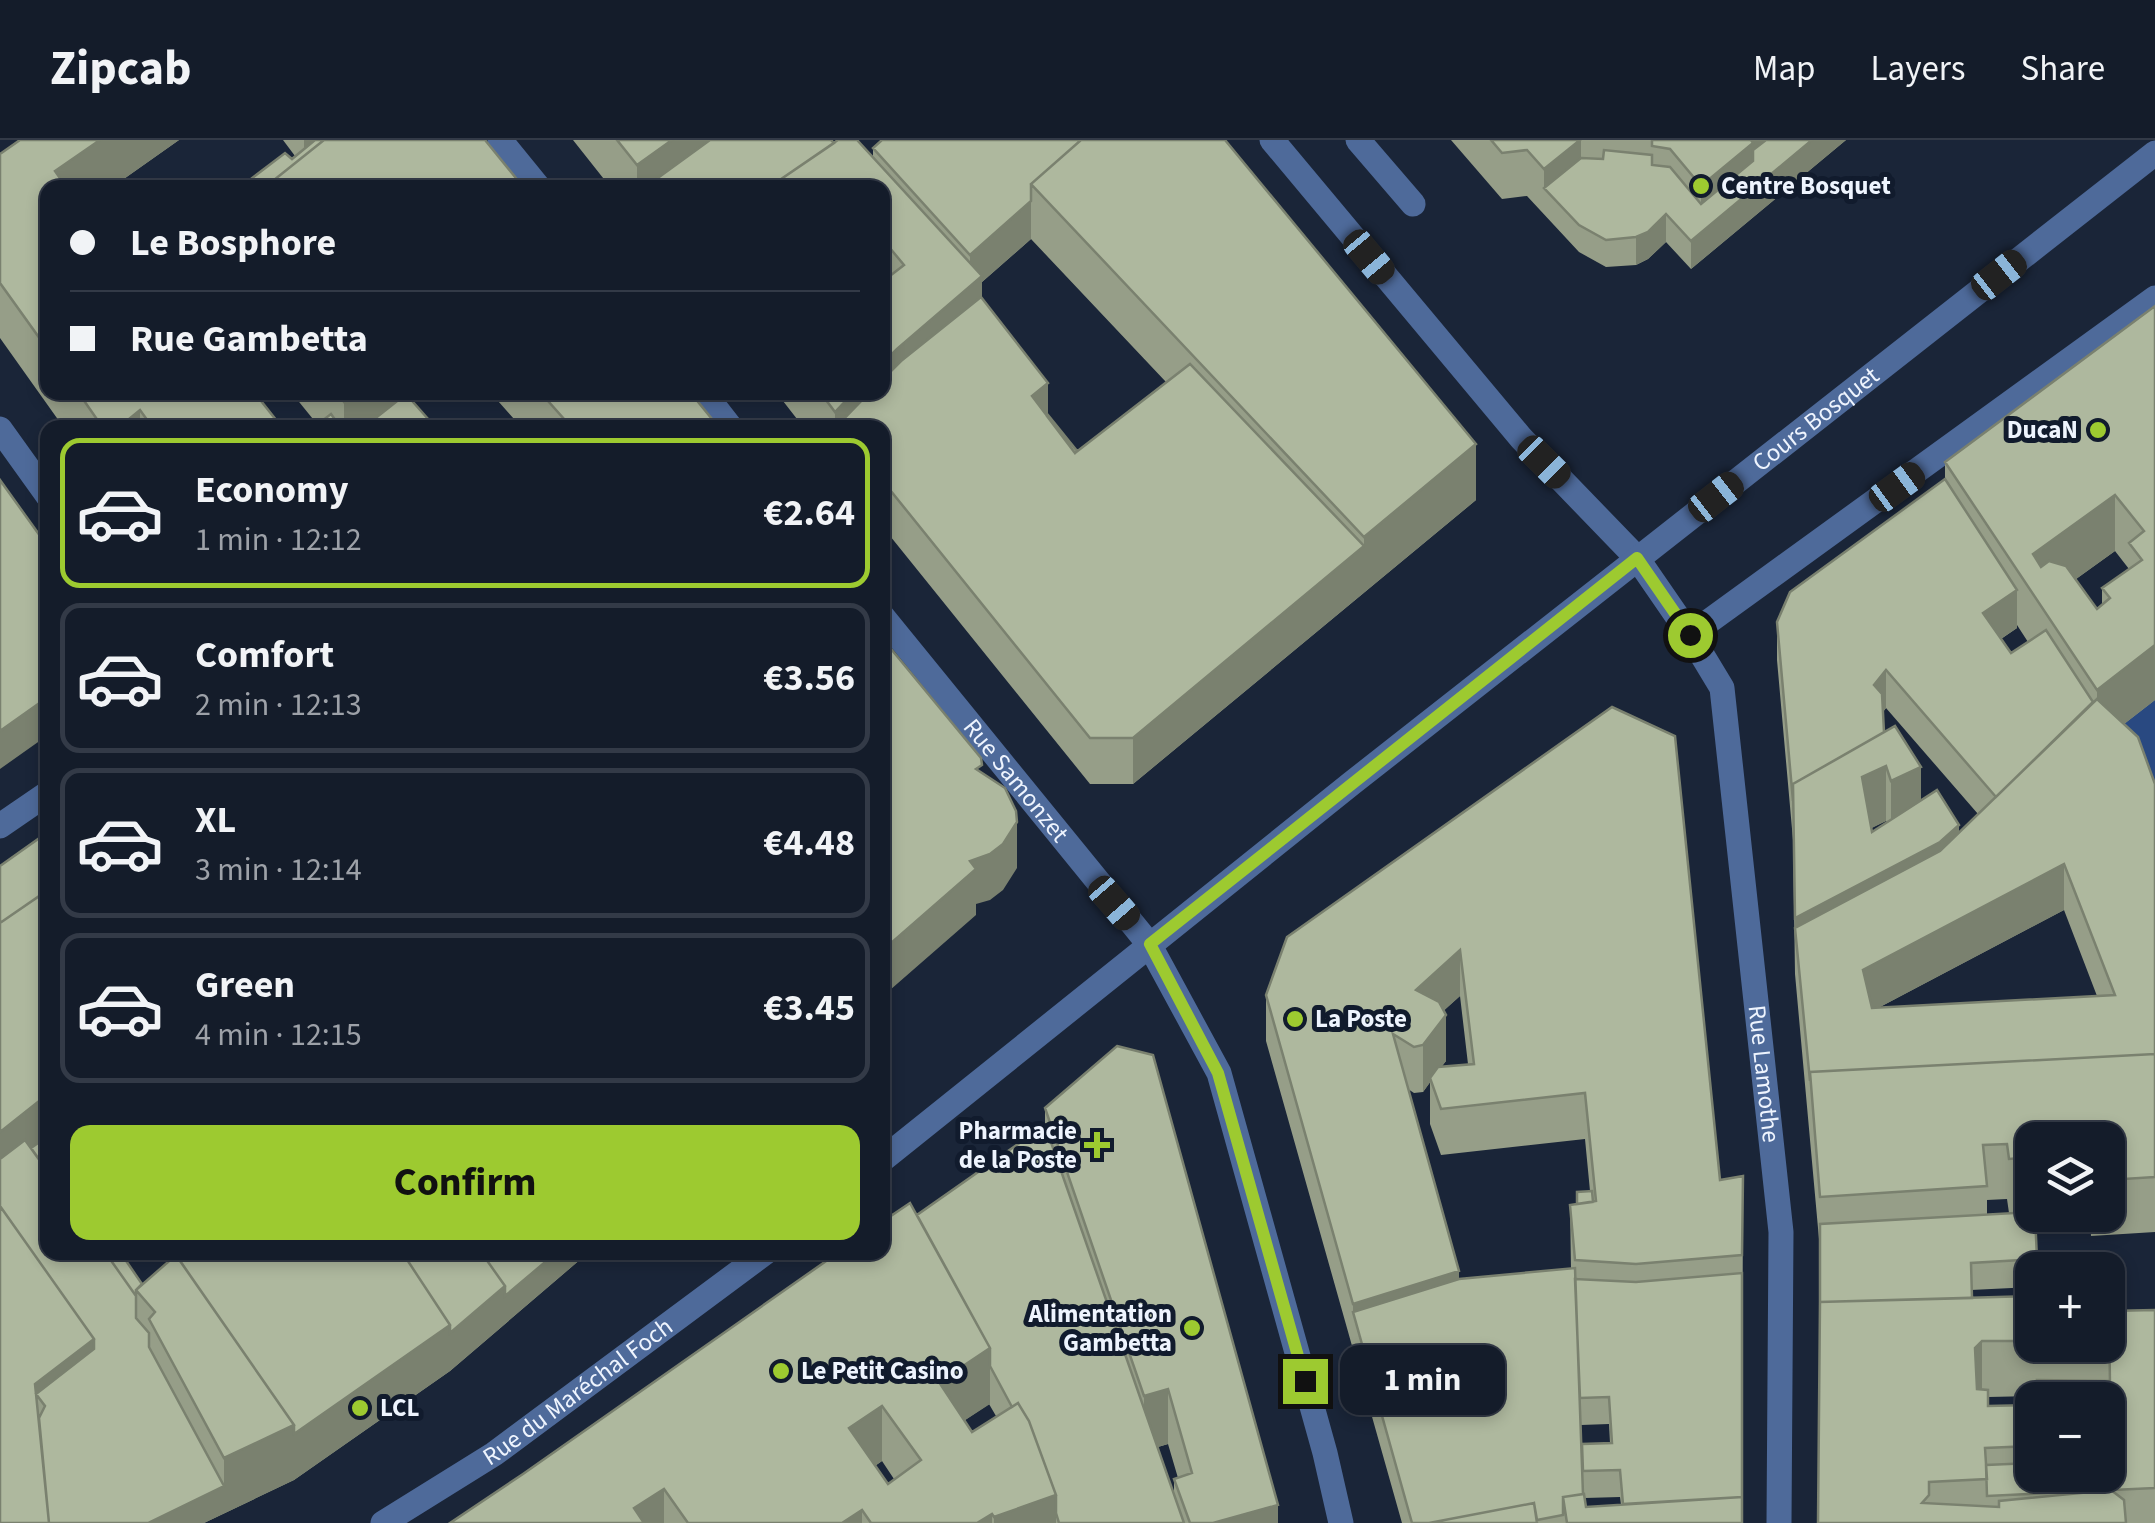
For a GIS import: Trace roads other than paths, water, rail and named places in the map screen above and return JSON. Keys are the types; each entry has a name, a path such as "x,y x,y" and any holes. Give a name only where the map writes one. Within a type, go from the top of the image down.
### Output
{"street":[{"path":"500,140 532,180"},
{"name":"Rue Lamothe","path":"1272,140 1521,438 1637,558 1722,688 1781,1232 1780,1523"},
{"path":"1358,140 1413,204"},
{"name":"Cours Bosquet","path":"1150,944 2155,153"},
{"path":"1690,635 2155,298"},
{"path":"709,400 725,420"},
{"path":"0,429 40,485"},
{"name":"Rue Samonzet","path":"890,626 1150,944 1218,1073 1325,1453 1340,1523"},
{"path":"0,826 40,798"},
{"path":"890,1154 1150,944"},
{"name":"Rue du Maréchal Foch","path":"383,1523 494,1454 755,1260"}],"place":[{"name":"Centre Bosquet","path":"1701,186"},
{"name":"DucaN","path":"2098,430"},
{"name":"La Poste","path":"1295,1019"},
{"name":"Pharmacie de la Poste","path":"1097,1145"},
{"name":"Alimentation Gambetta","path":"1192,1328"},
{"name":"Le Petit Casino","path":"781,1371"},
{"name":"LCL","path":"360,1408"}]}
